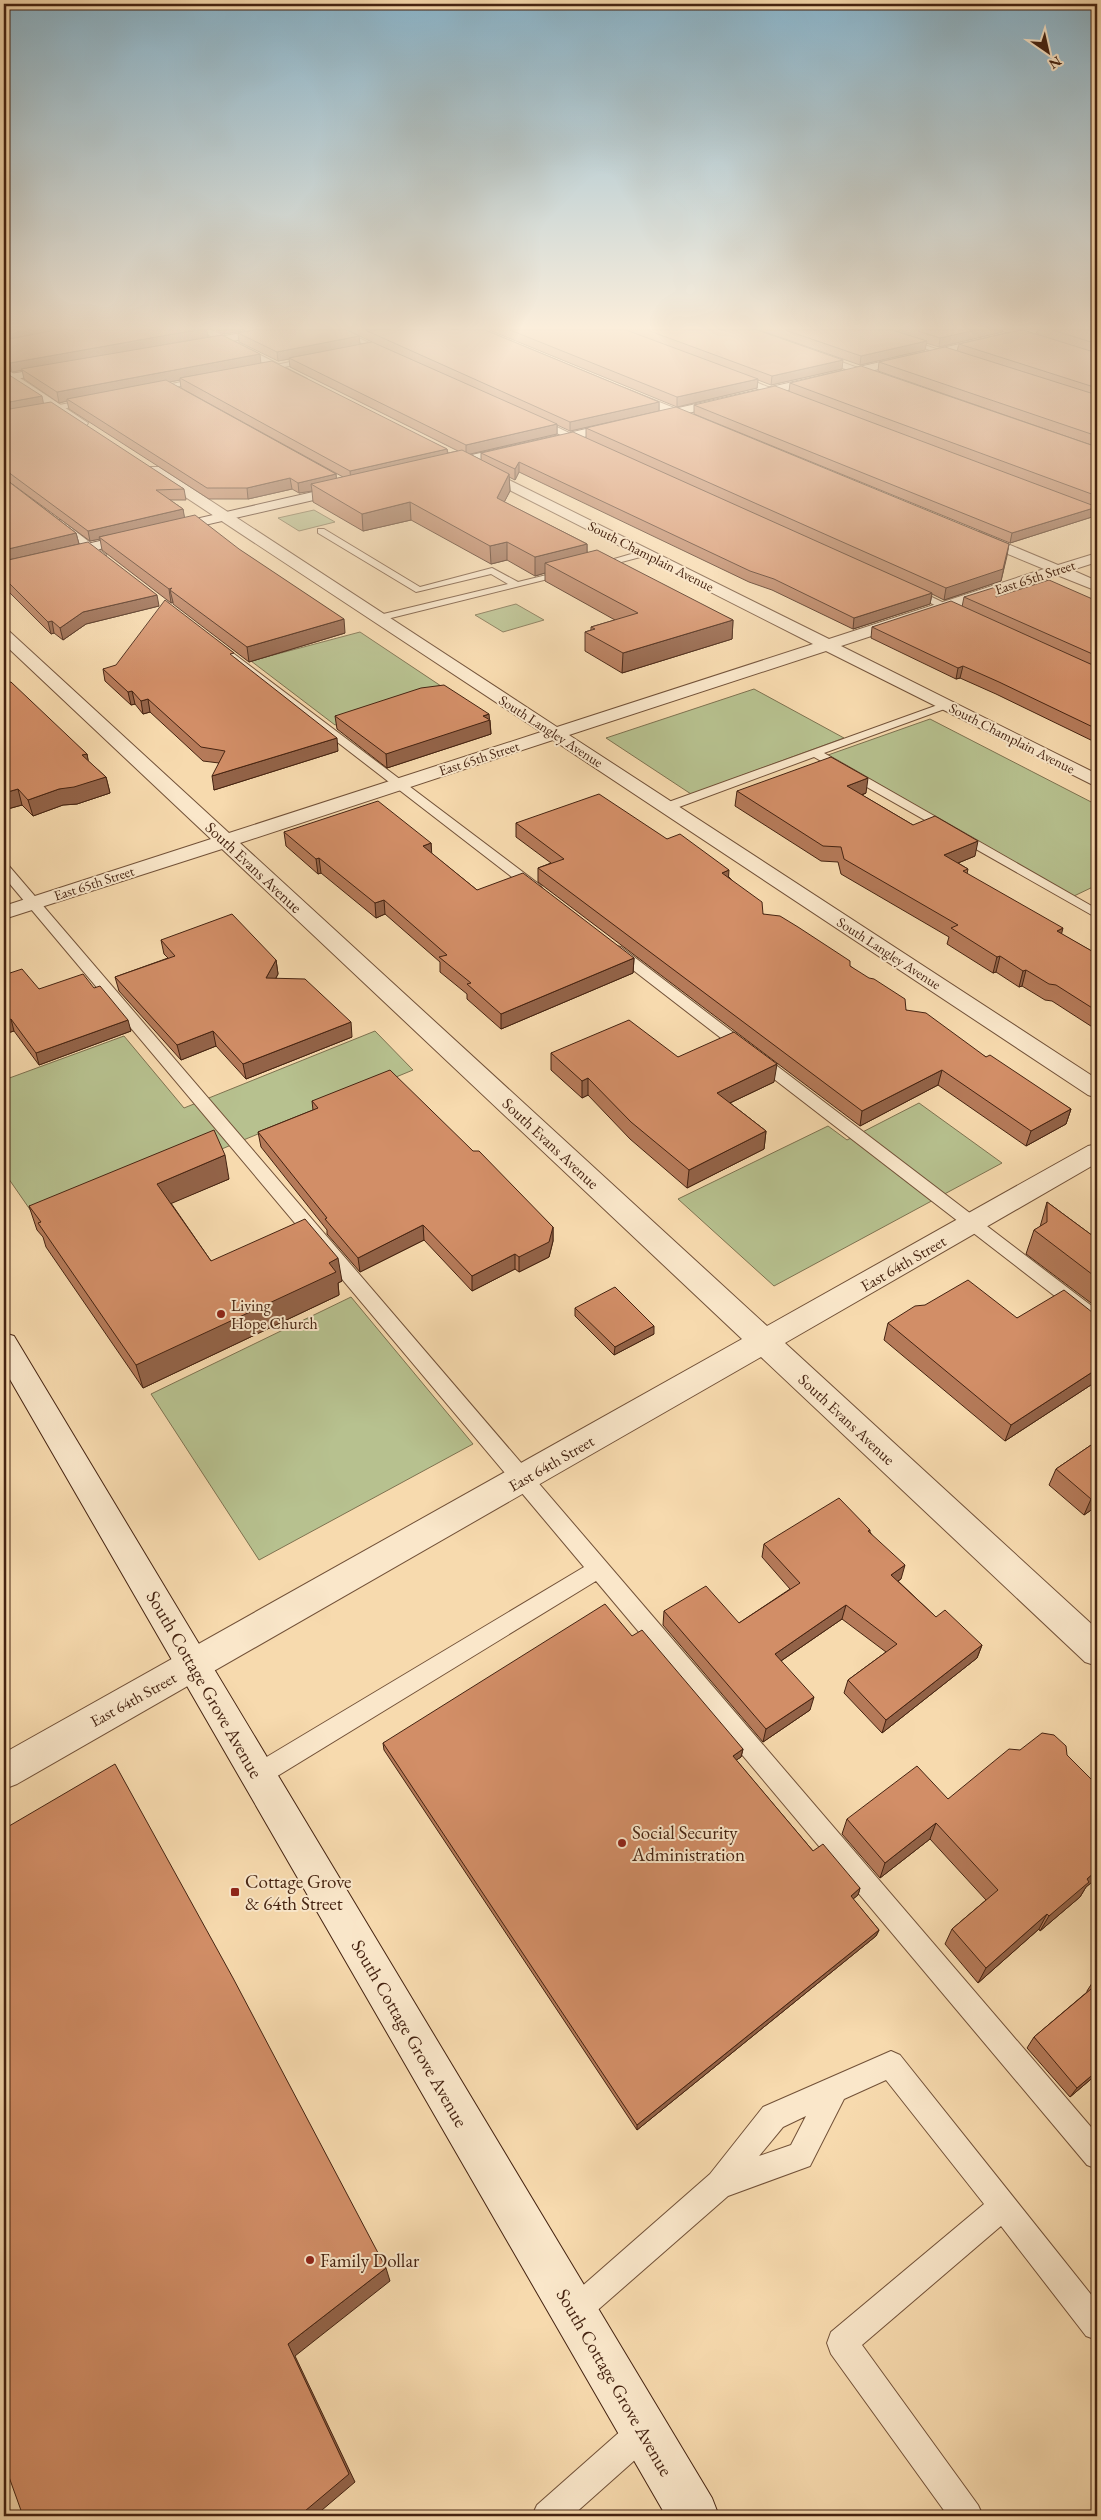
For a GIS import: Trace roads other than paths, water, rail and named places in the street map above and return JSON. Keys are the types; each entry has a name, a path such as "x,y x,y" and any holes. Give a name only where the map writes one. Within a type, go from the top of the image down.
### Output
{"street":[{"path":"424,470 524,448"},
{"name":"South Champlain Avenue","path":"439,449 1097,782"},
{"name":"South Langley Avenue","path":"139,461 1097,1090"},
{"path":"4,567 355,486"},
{"path":"963,531 1097,586"},
{"name":"East 65th Street","path":"4,913 1097,557"},
{"name":"South Evans Avenue","path":"4,635 1097,1651"},
{"name":"East 64th Street","path":"4,1772 1097,1152"},
{"name":"South Cottage Grove Avenue","path":"4,1344 694,2516"}],"lane":[{"path":"338,480 355,486"},
{"path":"50,516 117,567"},
{"path":"321,531 419,590 492,571 517,585"},
{"path":"379,618 578,571 645,553"},
{"path":"898,585 967,616"},
{"path":"203,633 547,897"},
{"path":"667,807 946,705"},
{"path":"815,753 1097,914"},
{"path":"4,869 1097,2155"},
{"path":"602,939 1097,1319"},
{"path":"258,1775 599,1569"},
{"path":"574,2312 720,2184 772,2117 890,2064 1097,2325"},
{"path":"720,2184 800,2156 835,2089"},
{"path":"967,2516 842,2343 1003,2206"},
{"path":"548,2516 644,2431"}],"place":[{"name":"Living Hope Church","path":"221,1314"},
{"name":"Social Security Administration","path":"622,1843"},
{"name":"Cottage Grove & 64th Street","path":"235,1892"},
{"name":"Family Dollar","path":"310,2260"}]}
